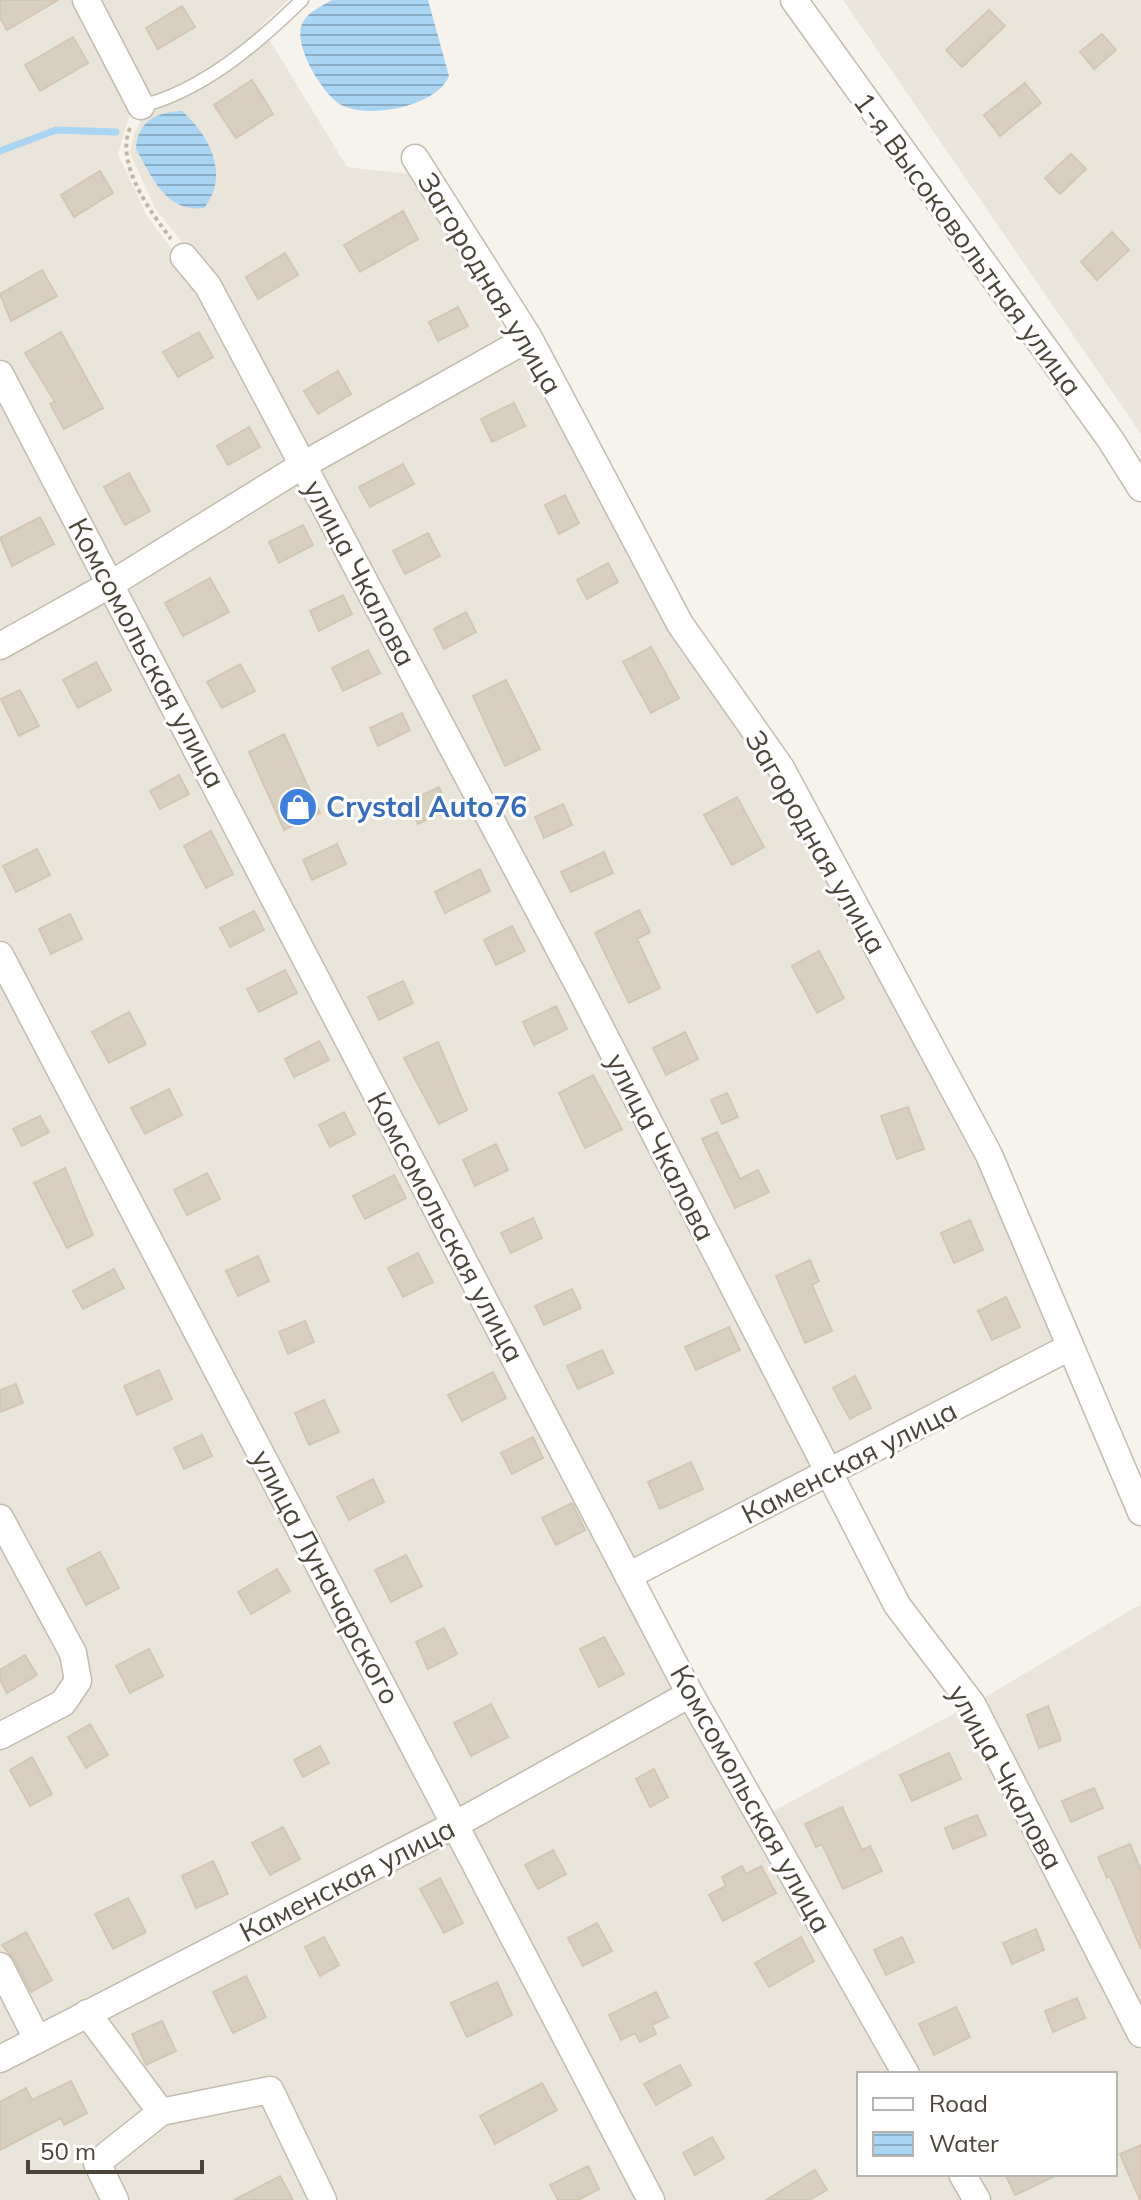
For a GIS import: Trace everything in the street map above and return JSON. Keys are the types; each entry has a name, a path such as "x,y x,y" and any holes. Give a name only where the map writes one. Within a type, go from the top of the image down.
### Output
{"street":[{"path":"86,0 141,106"},
{"name":"1-я Высоковольтная улица","path":"794,0 1110,439 1141,488"},
{"name":"Загородная улица","path":"415,158 529,338 680,624 781,768 989,1155 1141,1512"},
{"name":"улица Чкалова","path":"184,257 208,286 582,992 897,1605 972,1704 1141,2034"},
{"path":"0,646 111,584 303,465 529,338"},
{"name":"Комсомольская улица","path":"0,374 690,1694 905,2072"},
{"name":"улица Луначарского","path":"0,955 264,1463 458,1823 651,2200"},
{"name":"Каменская улица","path":"628,1576 1070,1347"},
{"path":"0,1518 73,1653 78,1681 63,1703 0,1736"},
{"name":"Каменская улица","path":"0,2059 458,1823 690,1694"},
{"path":"0,1966 37,2039"},
{"path":"87,2013 161,2112"},
{"path":"115,2200 97,2163 161,2112 270,2090 323,2200"},
{"path":"963,2176 977,2200"}],"lane":[{"path":"141,106 169,99 219,70 302,0"}],"path":[{"path":"141,106 128,134 126,155 151,212 184,257"}],"shaded area":[{"path":"0,0 79,0 132,106 118,154 147,216 203,291 292,460 113,573 0,358"},
{"path":"95,0 288,0 261,26 347,167 410,174 510,340 306,453 189,251 155,208 130,153 133,136 149,104"},
{"path":"843,0 1141,0 1141,434"},
{"path":"529,349 776,771 983,1156 1063,1342 832,1464 315,471"},
{"path":"0,387 102,580 0,636"},
{"path":"300,479 818,1470 630,1565 120,588"},
{"path":"108,596 679,1690 462,1812 271,1460 0,937 0,656"},
{"path":"0,972 445,1820 0,2050"},
{"path":"1141,1604 1141,2022 977,1702"},
{"path":"688,1707 897,2072 857,2072 857,2176 956,2176 970,2200 661,2200 470,1826"},
{"path":"966,1707 1141,2048 1141,2200 984,2200 970,2176 1117,2176 1117,2072 911,2072 766,1815"},
{"path":"454,1835 640,2200 0,2200 0,2073"}],"water":[{"path":"332,0 428,0 449,76 442,87 415,103 381,111 365,111 338,103 310,66 300,31 309,15"},
{"path":"182,111 201,132 216,169 212,195 204,208 191,208 170,199 136,149 140,131 150,120 164,113"}],"building":[{"path":"0,0 58,0 7,30 0,18"},
{"path":"182,6 195,27 158,49 146,28"},
{"path":"989,10 1005,26 962,67 946,50"},
{"path":"1102,34 1116,50 1094,69 1080,52"},
{"path":"73,37 88,63 40,91 25,65"},
{"path":"252,80 273,114 236,138 214,105"},
{"path":"1025,83 1041,103 1000,136 984,115"},
{"path":"1071,154 1086,169 1060,194 1045,178"},
{"path":"100,171 113,193 74,217 61,195"},
{"path":"403,211 418,239 360,272 344,245"},
{"path":"1112,232 1129,250 1097,280 1081,262"},
{"path":"285,253 298,275 258,299 246,277"},
{"path":"42,270 57,296 11,321 0,294"},
{"path":"458,307 468,326 438,341 429,322"},
{"path":"61,332 103,408 64,429 50,404 55,402 25,353"},
{"path":"199,332 213,357 178,377 163,352"},
{"path":"338,371 351,394 318,414 304,391"},
{"path":"514,403 525,426 492,442 481,419"},
{"path":"249,427 260,447 228,465 217,446"},
{"path":"403,464 414,484 370,507 359,487"},
{"path":"129,473 150,511 125,525 104,487"},
{"path":"565,495 579,523 559,534 545,505"},
{"path":"40,517 54,544 12,566 0,538"},
{"path":"303,525 313,545 279,563 269,542"},
{"path":"428,533 440,556 405,574 393,551"},
{"path":"608,563 618,582 587,599 577,580"},
{"path":"210,578 229,612 183,636 165,603"},
{"path":"343,595 352,614 319,631 310,611"},
{"path":"466,612 476,632 444,649 434,629"},
{"path":"651,647 679,698 651,713 623,662"},
{"path":"368,650 380,673 343,691 332,668"},
{"path":"96,662 111,690 78,708 63,680"},
{"path":"240,664 255,691 222,708 207,682"},
{"path":"506,680 540,749 505,766 473,696"},
{"path":"20,690 39,726 19,736 1,699"},
{"path":"402,713 410,730 378,746 370,728"},
{"path":"284,734 320,813 284,830 249,752"},
{"path":"179,775 189,794 160,809 150,791"},
{"path":"439,787 449,809 418,824 407,802"},
{"path":"737,797 764,847 732,865 704,815"},
{"path":"563,804 572,825 544,838 535,817"},
{"path":"211,831 233,874 206,888 184,846"},
{"path":"337,844 346,864 312,880 303,860"},
{"path":"37,849 50,875 16,892 3,866"},
{"path":"604,852 613,873 571,892 561,872"},
{"path":"480,869 490,891 445,913 435,892"},
{"path":"639,910 650,932 637,939 660,988 629,1003 595,933"},
{"path":"254,911 264,930 230,947 220,928"},
{"path":"70,914 82,939 51,954 39,929"},
{"path":"512,926 525,951 496,965 484,940"},
{"path":"819,951 844,998 817,1013 792,966"},
{"path":"285,970 297,993 259,1012 247,989"},
{"path":"403,981 413,1003 379,1020 368,997"},
{"path":"556,1006 567,1029 534,1045 523,1022"},
{"path":"129,1012 146,1044 109,1063 92,1032"},
{"path":"685,1032 698,1059 666,1075 653,1048"},
{"path":"319,1041 329,1060 294,1077 285,1059"},
{"path":"438,1042 467,1110 439,1124 404,1058"},
{"path":"593,1075 622,1129 585,1148 559,1093"},
{"path":"169,1089 182,1115 145,1134 131,1108"},
{"path":"727,1093 738,1117 722,1124 711,1100"},
{"path":"908,1107 924,1149 897,1159 881,1116"},
{"path":"344,1112 355,1134 330,1147 319,1125"},
{"path":"40,1116 49,1132 22,1146 13,1129"},
{"path":"717,1132 740,1179 758,1170 769,1192 735,1208 702,1139"},
{"path":"496,1144 508,1170 475,1186 463,1160"},
{"path":"65,1168 93,1235 67,1248 34,1183"},
{"path":"207,1173 220,1199 187,1215 174,1190"},
{"path":"394,1175 406,1198 365,1219 353,1196"},
{"path":"533,1218 542,1238 511,1253 501,1233"},
{"path":"970,1220 983,1250 954,1263 941,1233"},
{"path":"418,1253 433,1282 403,1297 388,1268"},
{"path":"258,1256 269,1281 238,1296 226,1271"},
{"path":"810,1260 819,1281 812,1285 832,1331 805,1343 776,1276"},
{"path":"114,1269 124,1288 83,1309 73,1291"},
{"path":"572,1289 581,1308 544,1325 535,1306"},
{"path":"1006,1297 1020,1327 992,1340 978,1311"},
{"path":"305,1321 314,1342 288,1354 279,1332"},
{"path":"729,1327 740,1350 696,1370 685,1347"},
{"path":"602,1350 613,1373 578,1389 567,1366"},
{"path":"159,1370 172,1399 137,1415 124,1386"},
{"path":"493,1372 506,1398 462,1421 448,1395"},
{"path":"855,1376 871,1408 850,1419 833,1388"},
{"path":"16,1384 23,1403 0,1412 0,1390"},
{"path":"324,1400 339,1432 309,1445 295,1413"},
{"path":"202,1435 212,1456 184,1469 174,1448"},
{"path":"533,1437 543,1458 512,1474 501,1453"},
{"path":"691,1462 703,1489 660,1509 648,1482"},
{"path":"373,1479 384,1502 349,1520 337,1497"},
{"path":"572,1503 585,1530 556,1545 542,1518"},
{"path":"100,1552 119,1588 86,1605 67,1569"},
{"path":"406,1555 422,1586 391,1602 375,1570"},
{"path":"277,1569 290,1591 251,1614 238,1592"},
{"path":"444,1628 457,1654 428,1669 416,1642"},
{"path":"604,1637 624,1674 599,1687 580,1649"},
{"path":"149,1649 163,1676 130,1693 116,1666"},
{"path":"25,1655 37,1675 7,1693 0,1680 0,1670"},
{"path":"491,1704 508,1737 471,1756 454,1723"},
{"path":"1048,1706 1061,1740 1039,1748 1027,1715"},
{"path":"90,1724 108,1755 86,1768 68,1737"},
{"path":"320,1746 329,1763 303,1777 294,1760"},
{"path":"949,1753 961,1779 912,1801 900,1775"},
{"path":"32,1757 52,1794 30,1806 10,1770"},
{"path":"654,1769 668,1797 650,1807 636,1779"},
{"path":"1094,1788 1103,1808 1071,1822 1062,1801"},
{"path":"842,1807 862,1850 870,1846 882,1871 843,1889 822,1844 816,1847 805,1824"},
{"path":"977,1815 986,1835 953,1849 945,1828"},
{"path":"283,1827 300,1859 270,1875 252,1843"},
{"path":"1130,1844 1141,1870 1141,1949 1110,1876 1107,1878 1098,1857"},
{"path":"553,1850 566,1874 538,1889 525,1865"},
{"path":"213,1861 228,1894 196,1908 182,1876"},
{"path":"742,1866 746,1874 761,1866 776,1893 723,1921 709,1895 726,1886 722,1877"},
{"path":"440,1878 463,1923 444,1933 420,1889"},
{"path":"128,1898 146,1932 113,1949 95,1914"},
{"path":"597,1923 612,1951 583,1966 568,1938"},
{"path":"1036,1929 1044,1950 1012,1964 1003,1943"},
{"path":"26,1932 52,1980 31,1992 14,1959 2,1945"},
{"path":"324,1937 339,1965 320,1976 305,1947"},
{"path":"801,1937 814,1961 769,1987 755,1963"},
{"path":"902,1937 914,1962 886,1975 874,1950"},
{"path":"246,1976 266,2017 233,2033 213,1992"},
{"path":"497,1982 512,2015 467,2037 451,2003"},
{"path":"656,1992 668,2017 652,2025 656,2034 640,2042 635,2033 621,2040 609,2015"},
{"path":"1077,1998 1085,2018 1053,2032 1045,2011"},
{"path":"956,2007 970,2037 934,2055 919,2024"},
{"path":"162,2021 176,2051 146,2065 132,2034"},
{"path":"680,2065 691,2085 656,2105 644,2084"},
{"path":"71,2081 87,2113 64,2125 61,2118 0,2150 0,2102 26,2088 32,2100"},
{"path":"542,2083 557,2110 495,2144 480,2116"},
{"path":"712,2137 724,2158 695,2175 683,2153"},
{"path":"1141,2145 1141,2200 1140,2200 1120,2154"},
{"path":"588,2166 599,2189 578,2200 558,2200 550,2185"},
{"path":"815,2170 827,2190 809,2200 766,2200"},
{"path":"280,2176 293,2200 234,2200"},
{"path":"1006,2176 1055,2176 1015,2195"}],"waterway":[{"path":"0,151 56,130 116,132"}],"place":[{"name":"Crystal Auto76","path":"298,807"}]}
